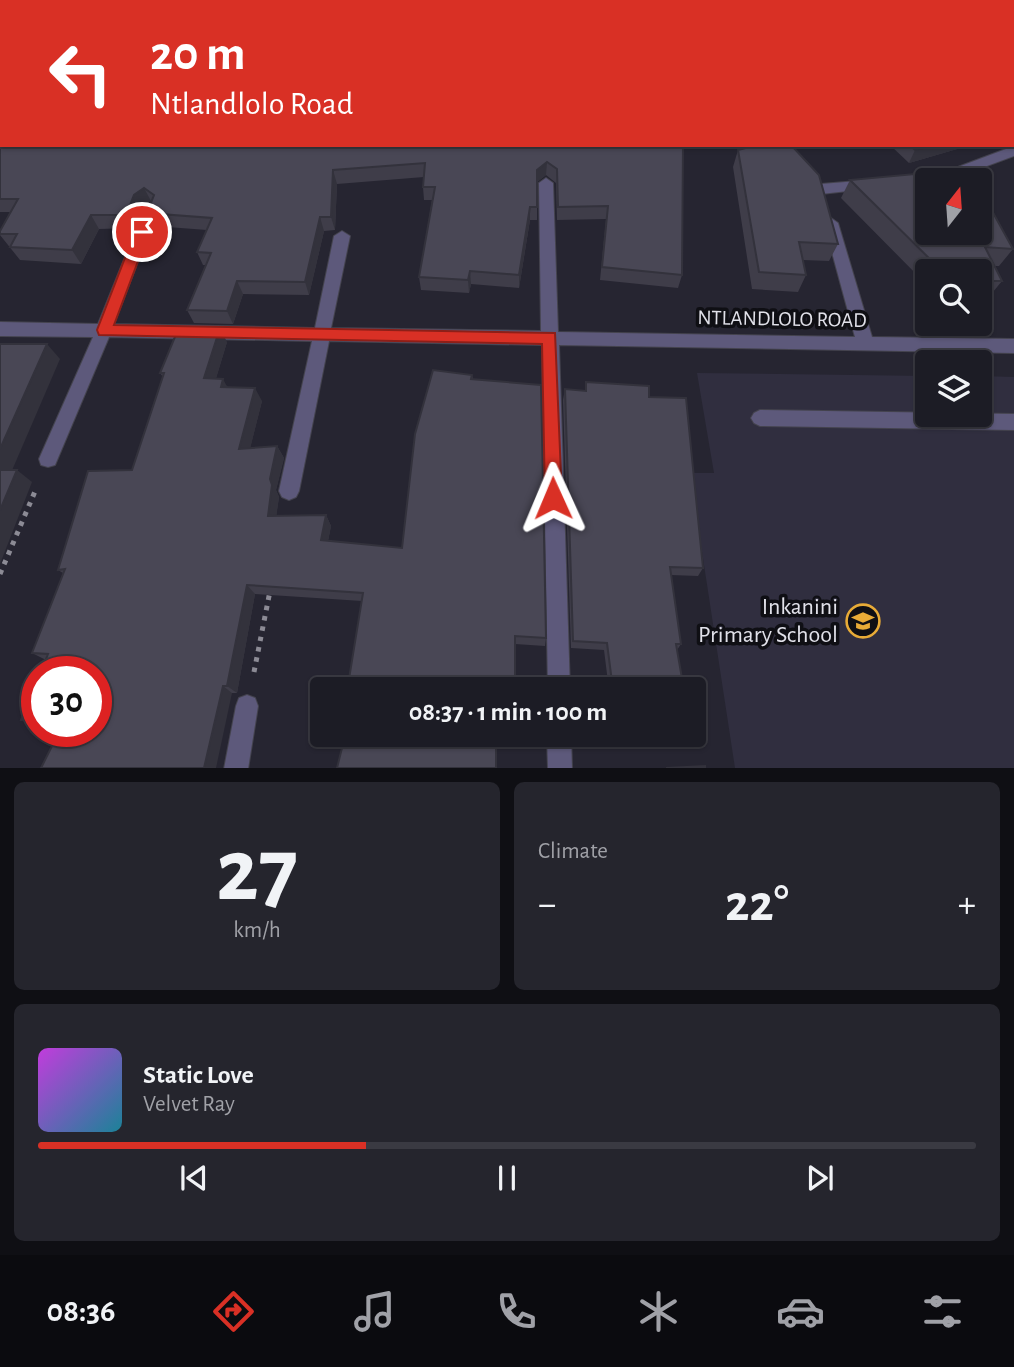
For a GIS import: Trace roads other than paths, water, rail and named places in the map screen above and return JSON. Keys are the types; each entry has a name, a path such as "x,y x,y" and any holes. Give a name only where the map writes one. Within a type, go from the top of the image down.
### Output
{"street":[{"path":"970,168 1008,153"},
{"path":"546,183 559,677"},
{"path":"865,343 817,184 887,184"},
{"path":"48,459 104,330 151,209"},
{"path":"289,491 342,236"},
{"name":"NTLANDLOLO ROAD","path":"0,329 1014,346"},
{"path":"760,418 1014,422"},
{"path":"236,768 247,706"},
{"path":"559,747 560,768"}],"place":[{"name":"Inkanini Primary School","path":"863,621"}]}
